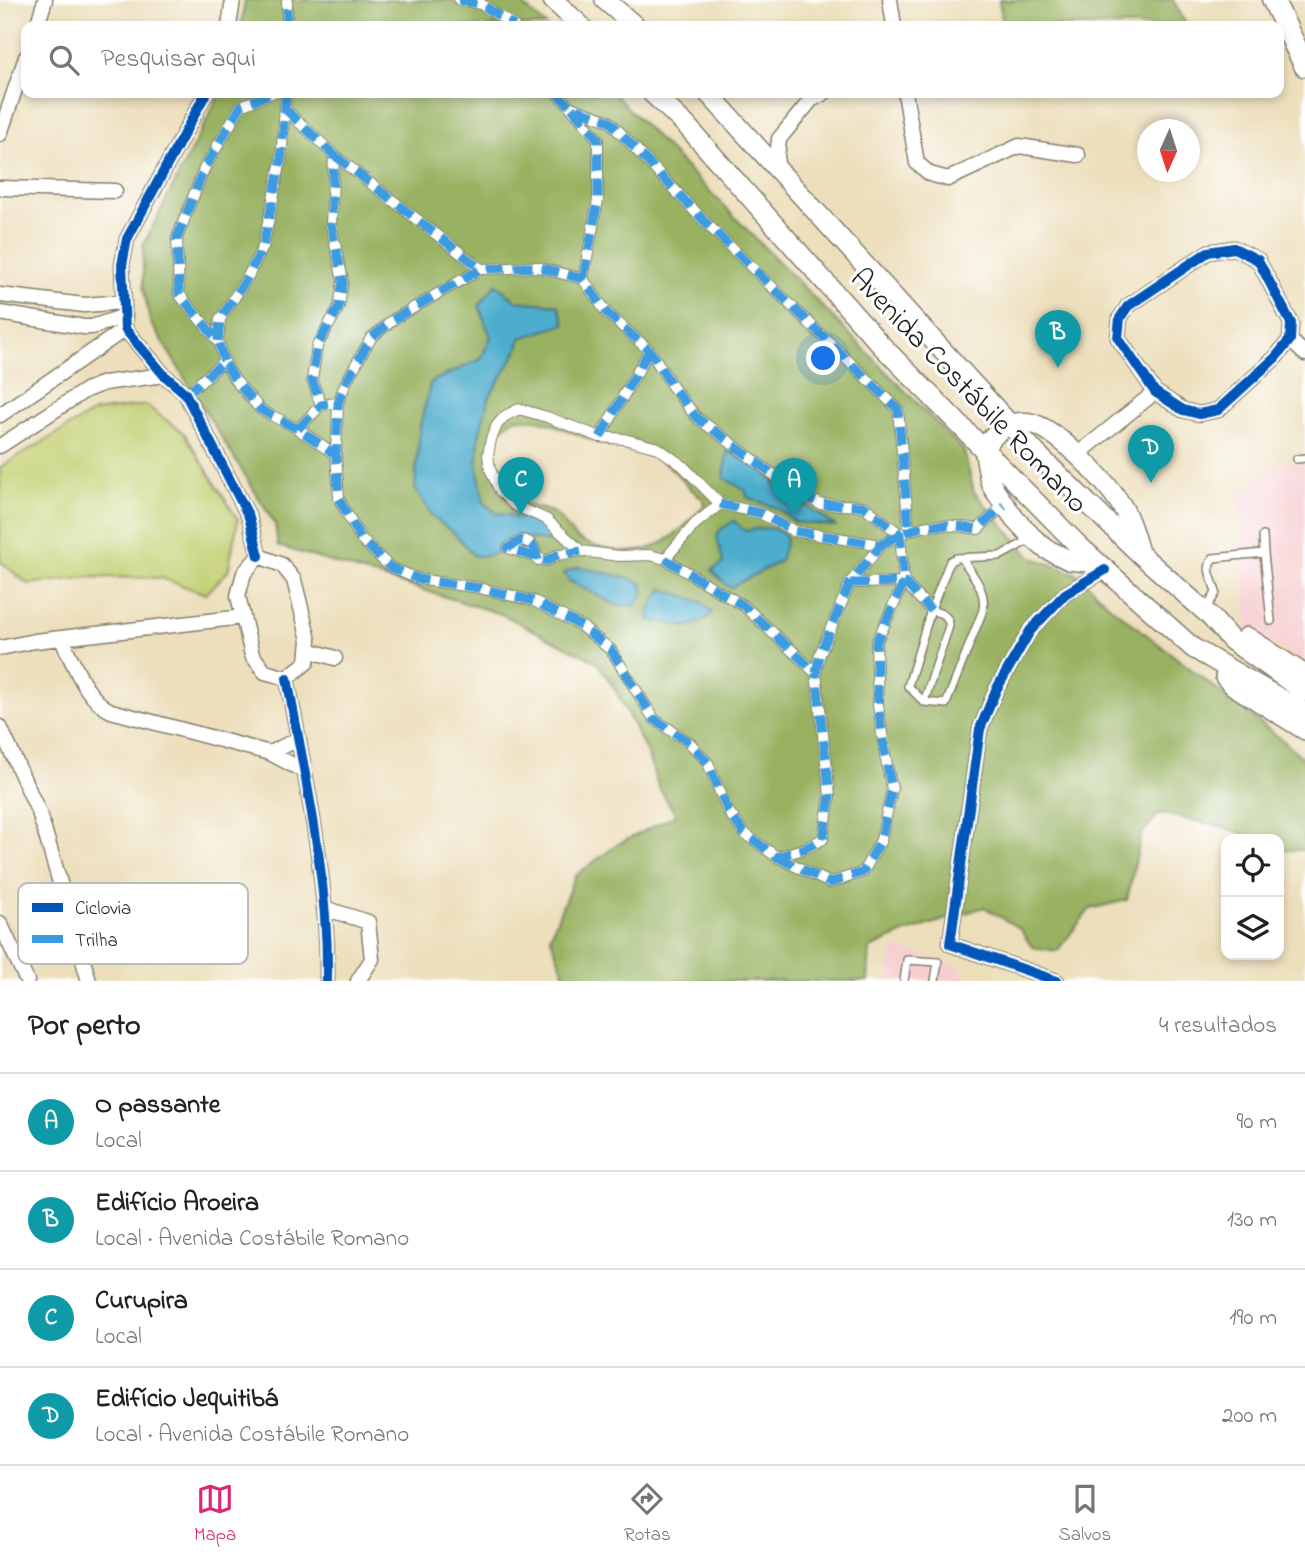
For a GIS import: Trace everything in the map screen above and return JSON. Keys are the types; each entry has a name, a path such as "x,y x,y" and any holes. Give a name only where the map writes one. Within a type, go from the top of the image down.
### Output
{"main road":[{"path":"553,0 576,21"},
{"path":"605,0 629,21"},
{"path":"1273,0 1283,21"},
{"path":"1284,23 1305,66"},
{"name":"Avenida Costábile Romano","path":"657,98 686,125 881,345 1101,567 1193,648 1280,687"},
{"name":"Avenida Costábile Romano","path":"713,98 1009,426 1280,687"},
{"path":"1101,567 1069,560 1046,549 1004,505 990,481 984,449 993,435 1009,426 1022,423 1034,424 1053,435 1077,455 1111,491 1124,509 1139,552"},
{"path":"1206,613 1305,675"},
{"path":"1193,648 1234,686 1305,730"},
{"path":"1280,687 1305,692"},
{"path":"1280,687 1305,713"}],"street":[{"path":"39,21 45,0"},
{"path":"230,21 233,0"},
{"path":"287,0 287,21"},
{"path":"459,0 481,4 506,21"},
{"path":"890,0 893,21"},
{"path":"0,134 21,82"},
{"path":"203,98 127,239 122,265 125,316 164,375 186,395 249,517 259,556"},
{"path":"218,341 179,294 177,238 204,169 241,106 260,98"},
{"path":"286,98 281,160 263,247 246,280 220,319 218,341 224,361 235,380 261,410 298,429 336,455"},
{"path":"561,98 598,139 598,200 583,279"},
{"path":"776,167 779,139 815,98"},
{"path":"906,98 917,163 930,174 948,179 1019,146 1078,155"},
{"path":"571,107 609,121 707,224 898,409 905,531 904,582 876,643 877,705 892,789 881,840 863,872 831,883 777,857 744,833 728,811 708,763 690,744 654,719 611,650 581,626 534,601 479,588 418,579 390,567 360,539 340,499 336,455 338,403 346,382 371,338 394,319 481,269 537,267 583,279 607,313 649,351 696,417 797,492 820,503 863,506 905,531"},
{"path":"285,110 334,155 481,269"},
{"path":"755,144 779,139"},
{"path":"321,405 312,380 317,346 339,307 343,281 331,225 334,155"},
{"path":"0,188 115,191"},
{"path":"1234,248 1258,260 1291,323 1290,340 1275,358 1218,410 1199,414 1183,410 1155,392 1118,338 1119,318 1128,306 1208,252 1234,248"},
{"path":"0,295 84,305 125,316"},
{"path":"42,320 55,301"},
{"path":"0,313 92,327 125,316"},
{"path":"0,415 36,390 125,316"},
{"path":"1290,340 1305,354"},
{"path":"600,437 649,351"},
{"path":"186,395 224,361"},
{"path":"0,446 86,390 104,383 164,375"},
{"path":"36,390 51,411"},
{"path":"1077,455 1155,392"},
{"path":"298,429 321,405 338,403"},
{"path":"581,551 546,519 514,505 500,491 490,469 488,456 497,425 511,411 519,409 547,416 600,437 624,439 658,448 683,466 720,504 760,513 794,531 881,545"},
{"path":"665,559 695,524 720,504"},
{"path":"777,857 806,848 823,838 830,796 816,673 820,654 850,583 881,545 905,531 948,524 978,529 1004,505"},
{"path":"538,560 547,561 557,555 581,551 619,556 650,555 665,559 744,606 816,673"},
{"path":"259,556 282,565 294,580 307,627 307,662 287,677 265,672 252,655 238,596 244,573 259,556"},
{"path":"1057,981 950,944 980,729 984,719 996,690 1030,631 1065,594 1101,567"},
{"path":"850,583 904,582 931,610"},
{"path":"0,648 61,638 243,617"},
{"path":"61,638 89,692 100,706 270,753 304,771"},
{"path":"308,650 335,659"},
{"path":"287,677 324,908 327,981"},
{"path":"0,727 44,825 61,883"},
{"path":"270,753 298,739"},
{"path":"324,908 368,922 372,959 358,981"},
{"path":"0,923 18,962"},
{"path":"19,964 27,981"},
{"path":"84,964 89,981"}],"lane":[{"path":"1263,536 1271,621"},
{"path":"962,558 983,592 983,610 946,704 924,702 908,686 931,610 950,561 962,558 1000,556 1033,538"},
{"path":"1206,613 1216,593 1209,572 1213,558 1264,554"},
{"path":"924,702 950,620 947,616 931,610"},
{"path":"904,981 907,960 938,962 935,981"}],"shaded area":[{"path":"1305,462 1305,666 1247,625 1238,497 1275,464"},
{"path":"893,946 963,967 963,981 888,981"}],"green space":[{"path":"245,0 517,0 541,21 242,21"},
{"path":"999,0 1173,0 1184,21 1002,21"},
{"path":"217,98 618,98 964,451 974,492 1031,557 1077,574 1111,607 1305,760 1305,850 1284,849 1284,834 1244,834 1159,813 1141,835 1127,900 1090,909 1057,951 1032,947 1020,929 984,907 904,933 870,948 868,981 567,981 550,936 575,876 618,844 676,815 659,788 646,751 616,691 597,662 501,614 278,546 275,524 150,322 143,287 143,246","holes":["496,284 516,301 558,305 521,338 517,351 489,397 479,435 477,466 484,502 496,513 539,521 552,535 517,536 510,544 474,556 456,535 432,516 415,488 420,426 431,382 481,359 491,337 479,306","517,418 560,427 600,443 656,458 703,499 704,506 673,536 650,548 623,552 584,542 555,514 515,500 505,490 497,475 493,458 497,435 503,427","758,466 780,488 834,526 795,522 777,508 747,497 746,491","762,528 731,588 712,570 723,564 745,531","610,574 629,578 618,606 594,593","663,589 702,602 690,628 673,624"]},
{"path":"146,405 184,433 238,520 228,571 206,594 161,578 91,577 28,584 0,561 0,467 94,412"}],"water":[{"path":"496,284 516,301 558,305 565,324 521,338 517,351 489,397 479,435 477,466 484,503 496,513 539,521 552,535 549,542 517,536 498,552 488,556 474,556 456,535 432,516 415,488 420,426 431,382 481,359 491,337 479,306"},
{"path":"727,451 758,466 780,488 836,526 795,522 777,508 747,497 746,491 724,478"},
{"path":"734,521 745,531 773,529 787,537 780,561 730,588 712,571 723,563 717,536 720,530"},
{"path":"578,567 629,578 643,584 643,594 636,605 618,606 569,581 564,573"},
{"path":"663,589 702,602 712,613 698,624 683,626 650,620 649,610"}],"marked path":[{"path":"287,0 287,21"},
{"path":"459,0 481,4 506,21"},
{"path":"224,361 218,341 179,294 177,238 204,169 241,106 260,98"},
{"path":"218,341 220,319 246,280 263,247 281,160 286,98"},
{"path":"561,98 571,107 609,121 707,224 898,409 909,529"},
{"path":"572,108 598,139 598,200 583,279"},
{"path":"285,109 334,155 331,225 343,281 339,307 317,346 312,380 321,405"},
{"path":"334,155 481,269"},
{"path":"777,857 830,883 863,872 881,840 892,789 878,705 876,643 904,582 900,534 863,506 820,504 797,492 696,417 651,352 607,313 583,279 537,267 481,269 394,319 371,338 346,382 338,403 336,455 339,499 361,539 390,567 418,579 479,588 534,601 581,626 611,650 654,719 690,743 708,763 728,811 744,833 777,857 806,848 823,839 830,796 816,673"},
{"path":"600,437 649,351"},
{"path":"186,395 224,361 235,380 261,410 298,429 336,455"},
{"path":"298,429 321,405 328,404"},
{"path":"665,559 744,606 816,673 820,654 850,583 881,545 794,531 760,513 720,504"},
{"path":"881,545 906,532 928,526 950,525 978,529 1004,505"},
{"path":"538,560 537,556 536,552 535,549 529,542 521,540 508,548 547,561 557,555 581,551"},
{"path":"850,583 904,582 931,610"}],"cycle path":[{"path":"203,98 127,239 122,265 125,329 164,375 185,393 249,517 259,556"},
{"path":"1234,248 1258,260 1291,323 1290,340 1275,358 1218,410 1199,414 1183,410 1155,392 1118,338 1120,318 1128,306 1208,252 1234,248"},
{"path":"1057,981 950,944 980,729 996,690 1030,631 1065,594 1105,570"},
{"path":"287,678 320,866 327,943 327,981"}],"place":[{"name":"Edifício Aroeira","path":"1058,368"},
{"name":"Edifício Jequitibá","path":"1151,483"},
{"name":"Curupira","path":"521,515"},
{"name":"O passante","path":"794,516"}]}
